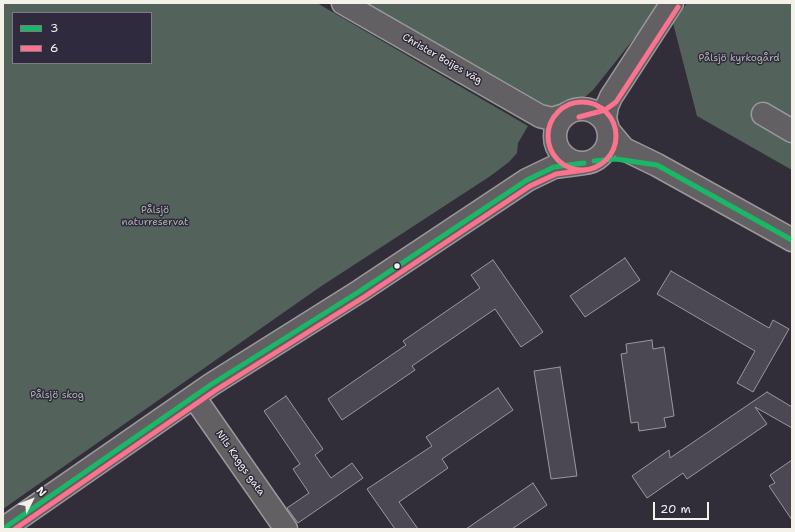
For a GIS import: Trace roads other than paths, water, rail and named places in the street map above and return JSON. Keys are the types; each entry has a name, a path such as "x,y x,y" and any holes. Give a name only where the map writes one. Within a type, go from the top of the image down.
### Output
{"street":[{"name":"Christer Boijes väg","path":"343,3 540,116 563,122"},
{"path":"611,97 563,122 556,144 561,153 569,160 589,162 603,153 608,142 608,128 605,118 607,106 611,97 672,3"},
{"path":"527,180 546,154 563,122 586,110 595,113 602,118 624,149 657,165 792,240"},
{"path":"763,114 792,131"},
{"path":"13,526 212,384 360,291 527,180 554,167 589,162 616,160 657,165"},
{"name":"Nils Kaggs gata","path":"194,397 286,529"}],"park label":[{"name":"Pålsjö kyrkogård","path":"739,58"},
{"name":"Pålsjö naturreservat","path":"155,216"},
{"name":"Pålsjö skog","path":"57,395"}]}
